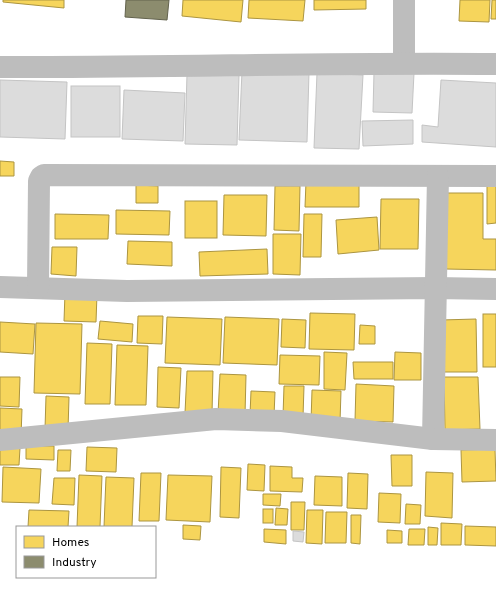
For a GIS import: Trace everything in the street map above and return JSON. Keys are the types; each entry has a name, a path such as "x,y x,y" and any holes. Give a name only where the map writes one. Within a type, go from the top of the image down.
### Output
{"street":[{"path":"404,0 404,63"},
{"path":"0,67 404,63 496,64"},
{"path":"38,288 40,181 41,177 44,175 496,176"},
{"path":"433,439 438,176"},
{"path":"0,287 127,291 435,288 496,289"},
{"path":"0,440 216,419 282,421 433,439 496,440"}],"building: Homes":[{"path":"3,0 64,0 64,8 3,2"},
{"path":"183,0 243,0 241,22 182,16"},
{"path":"249,0 305,0 303,21 248,18"},
{"path":"314,0 366,0 366,9 314,10"},
{"path":"460,0 490,0 489,22 459,21"},
{"path":"492,0 496,0 496,19 491,19"},
{"path":"0,161 14,162 14,176 0,176"},
{"path":"306,182 359,183 359,207 305,207"},
{"path":"487,183 496,183 496,223 487,224"},
{"path":"136,185 158,186 158,203 136,203"},
{"path":"275,186 300,186 299,231 274,230"},
{"path":"446,193 483,193 483,239 496,239 496,270 445,269"},
{"path":"224,195 267,195 266,236 223,235"},
{"path":"381,199 419,199 418,249 380,249"},
{"path":"185,201 217,201 217,238 185,238"},
{"path":"116,210 170,211 169,235 116,234"},
{"path":"55,214 109,215 108,239 55,239"},
{"path":"304,214 322,214 321,257 303,257"},
{"path":"377,217 379,250 338,254 336,220"},
{"path":"273,234 301,234 300,275 273,274"},
{"path":"128,241 172,242 172,266 127,264"},
{"path":"52,247 77,247 76,276 51,274"},
{"path":"267,249 268,274 200,276 199,252"},
{"path":"65,293 97,294 96,322 64,321"},
{"path":"310,313 355,314 354,350 309,349"},
{"path":"483,314 496,314 496,367 483,367"},
{"path":"138,316 163,316 162,344 137,343"},
{"path":"167,317 222,319 220,365 165,363"},
{"path":"225,317 279,319 277,365 223,363"},
{"path":"282,319 306,320 305,348 281,347"},
{"path":"476,319 477,372 442,372 441,320"},
{"path":"100,321 133,324 132,342 98,339"},
{"path":"0,322 35,324 33,354 0,352"},
{"path":"36,323 82,324 80,394 34,393"},
{"path":"360,325 375,326 375,344 359,344"},
{"path":"87,343 112,344 110,404 85,404"},
{"path":"117,345 148,346 146,405 115,405"},
{"path":"324,352 347,353 345,390 324,389"},
{"path":"395,352 421,353 421,380 394,380"},
{"path":"280,355 320,356 319,385 279,384"},
{"path":"353,362 393,362 393,379 354,379"},
{"path":"158,367 181,368 179,408 157,407"},
{"path":"187,371 213,371 212,414 185,413"},
{"path":"220,374 246,375 245,415 218,414"},
{"path":"0,377 20,377 19,407 0,406"},
{"path":"444,377 478,377 480,429 445,430"},
{"path":"356,384 394,386 393,422 355,421"},
{"path":"284,386 304,386 303,417 283,416"},
{"path":"312,390 341,391 340,422 311,422"},
{"path":"251,391 275,392 274,416 250,415"},
{"path":"46,396 69,397 68,430 45,429"},
{"path":"0,408 22,409 21,437 0,436"},
{"path":"26,446 54,446 54,460 26,459"},
{"path":"0,447 20,448 19,465 0,465"},
{"path":"87,447 117,448 116,472 86,471"},
{"path":"495,449 496,481 462,482 461,450"},
{"path":"58,450 71,450 70,471 57,471"},
{"path":"391,455 412,455 412,486 392,486"},
{"path":"248,464 265,465 264,491 247,490"},
{"path":"270,466 292,467 292,478 303,478 302,492 270,491"},
{"path":"3,467 41,469 39,503 2,502"},
{"path":"221,467 241,468 239,518 220,517"},
{"path":"426,472 453,473 452,518 425,516"},
{"path":"141,473 161,473 159,521 139,521"},
{"path":"348,473 368,474 367,509 347,508"},
{"path":"79,475 102,476 100,526 77,526"},
{"path":"168,475 212,476 210,522 166,520"},
{"path":"315,476 342,477 342,506 314,505"},
{"path":"106,477 134,478 132,526 104,526"},
{"path":"54,478 75,478 74,505 52,504"},
{"path":"379,493 401,494 400,523 378,522"},
{"path":"263,494 281,494 280,506 263,505"},
{"path":"291,502 305,502 304,530 291,530"},
{"path":"406,504 421,505 420,524 405,524"},
{"path":"276,508 288,509 287,525 275,525"},
{"path":"263,509 273,509 273,523 263,523"},
{"path":"29,510 69,511 68,526 28,526"},
{"path":"307,510 323,510 322,544 306,543"},
{"path":"326,512 347,512 346,543 325,543"},
{"path":"351,515 361,515 360,544 351,543"},
{"path":"441,523 462,524 461,545 441,545"},
{"path":"183,525 201,526 200,540 183,539"},
{"path":"465,526 496,527 496,546 465,545"},
{"path":"428,527 438,528 437,545 428,545"},
{"path":"264,529 286,530 286,544 264,542"},
{"path":"409,529 425,529 424,545 408,545"},
{"path":"387,530 402,531 402,543 387,543"}],"building: Industry":[{"path":"126,0 169,0 167,20 125,17"}],"building: Other":[{"path":"242,71 309,72 307,142 239,140"},
{"path":"374,72 414,73 412,113 373,112"},
{"path":"317,73 363,75 359,149 314,148"},
{"path":"187,74 239,75 237,145 185,144"},
{"path":"0,80 67,82 65,139 0,137"},
{"path":"441,80 496,83 496,147 422,142 422,125 438,127"},
{"path":"71,86 120,86 120,137 71,137"},
{"path":"124,90 185,93 183,141 122,139"},
{"path":"413,120 413,144 363,146 362,121"},
{"path":"293,531 304,532 303,542 293,541"}]}
